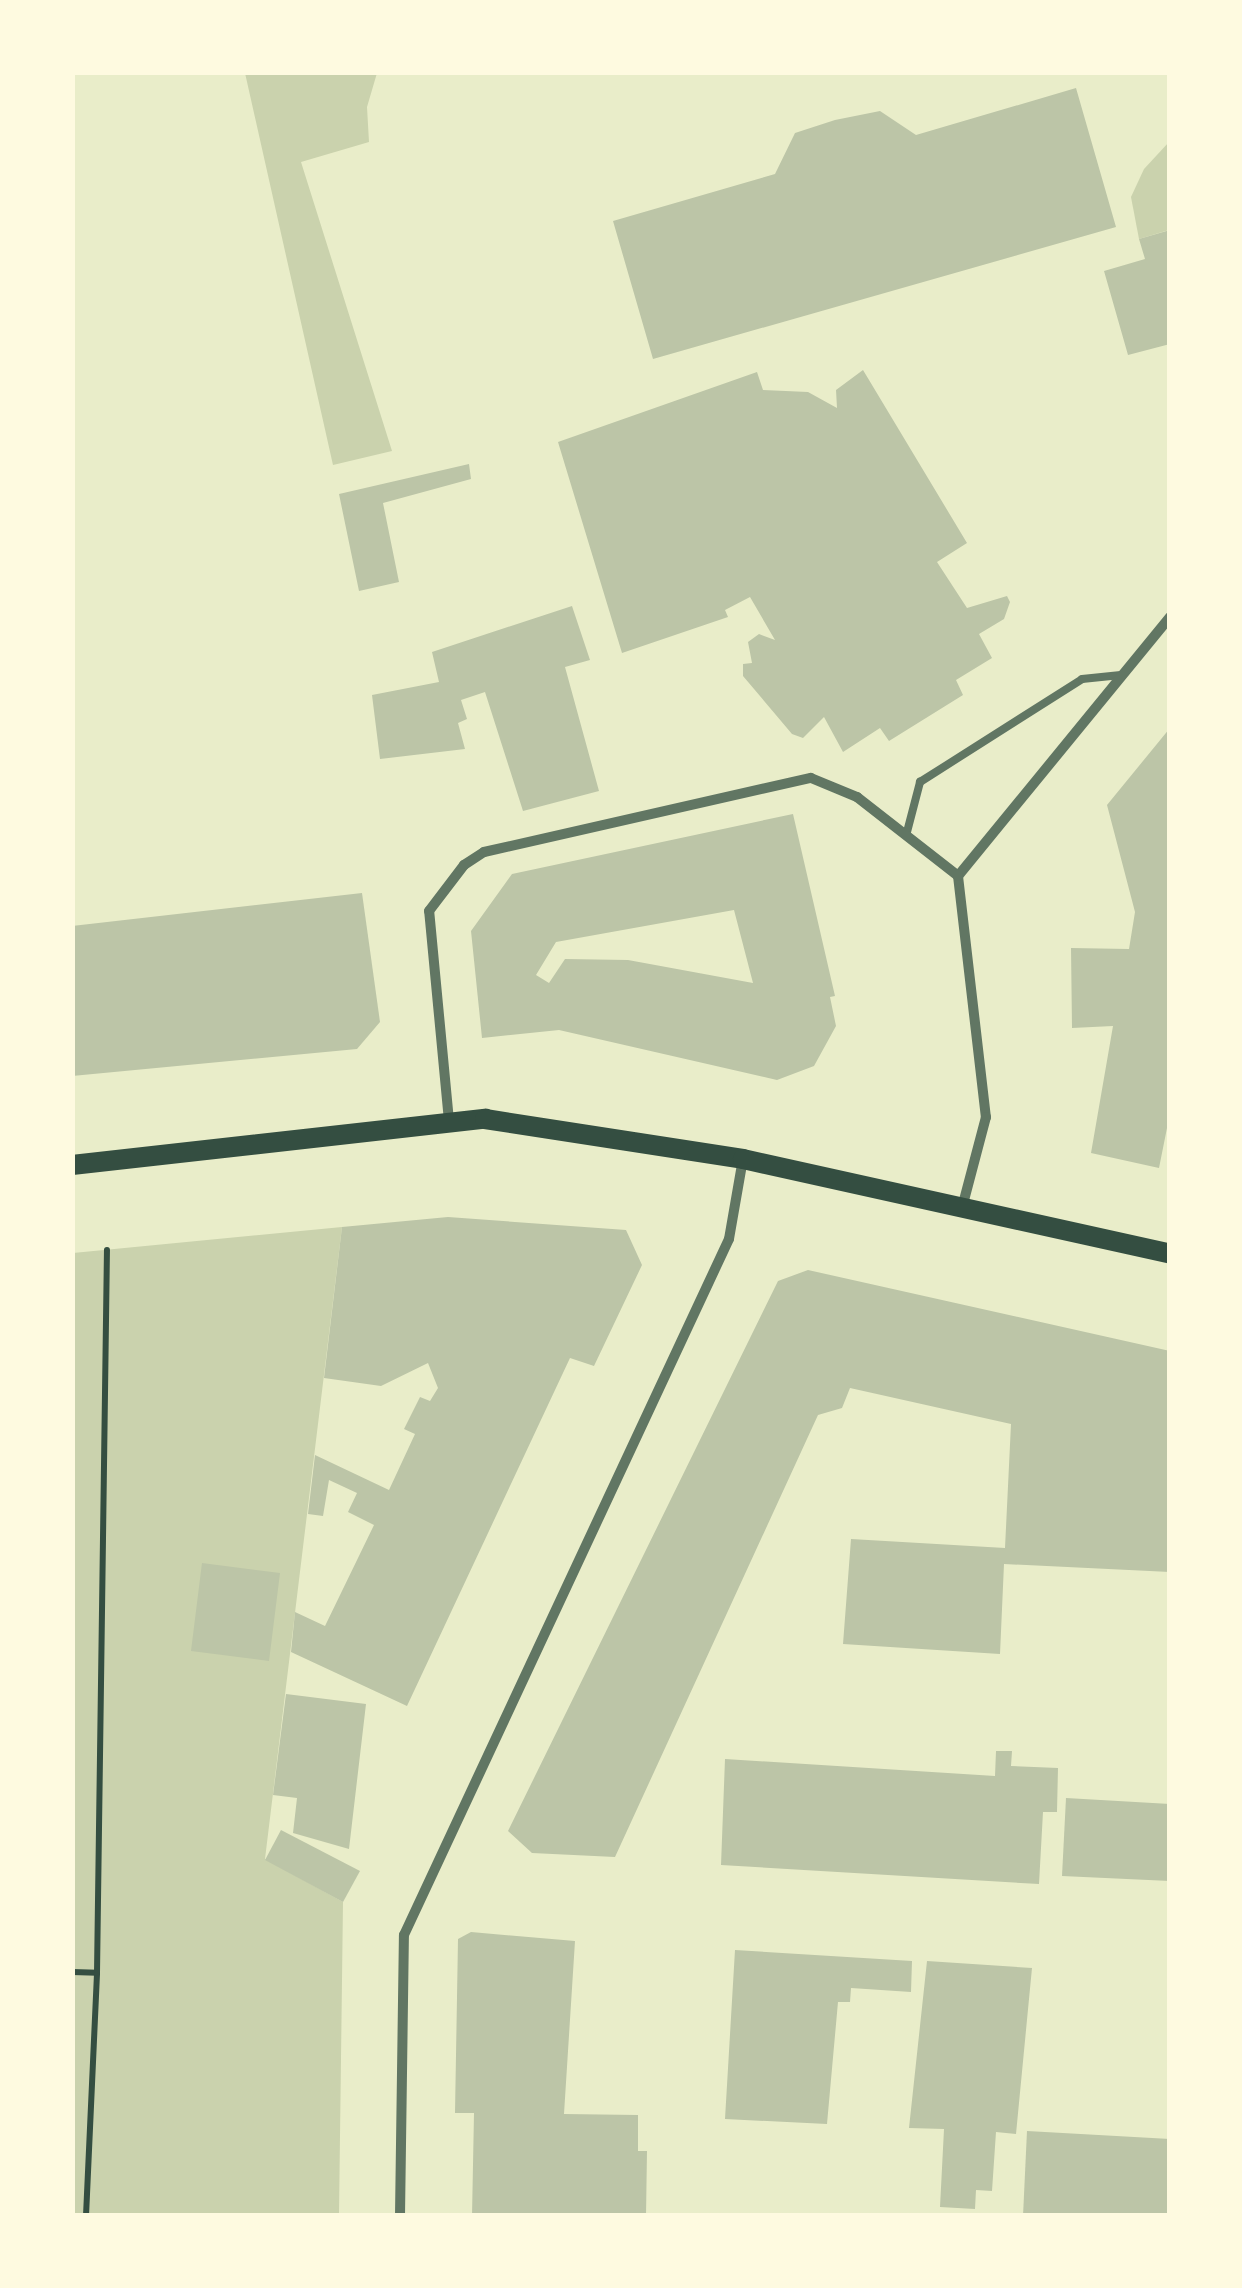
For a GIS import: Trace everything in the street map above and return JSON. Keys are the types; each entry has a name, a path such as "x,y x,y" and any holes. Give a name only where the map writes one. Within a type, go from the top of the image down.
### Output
{"main road":[{"path":"72,1165 449,1121 592,1131 743,1160 1170,1254"}],"street":[{"path":"958,876 1170,617"},
{"path":"449,1121 428,911 464,866 484,852 811,778 857,796 958,876 986,1117 962,1208"},
{"path":"400,2216 404,1935 729,1239 743,1160"}],"lane":[{"path":"907,832 920,782 1082,679 1121,675"}],"path":[{"path":"86,2216 97,1973 107,1250"},
{"path":"72,1972 97,1973"}],"green space":[{"path":"245,73 377,73 367,107 369,142 301,162 392,451 333,465"},
{"path":"1169,142 1169,230 1139,239 1131,197 1144,169"},
{"path":"342,1227 265,1859 343,1902 339,2215 73,2216 73,1253"}],"building":[{"path":"1076,88 1116,227 653,359 613,221 775,174 795,133 835,120 880,111 916,135"},
{"path":"1170,230 1170,344 1128,355 1104,271 1145,259 1139,239"},
{"path":"863,370 967,543 937,562 967,608 1007,596 1010,602 1004,619 979,634 992,658 956,680 963,695 889,741 880,728 843,752 824,717 803,738 792,734 743,676 743,664 752,663 748,642 759,634 775,640 750,597 725,610 728,617 622,653 558,442 757,372 763,390 808,392 837,408 836,390"},
{"path":"469,464 471,479 383,503 399,582 359,591 339,494"},
{"path":"572,606 590,660 565,667 599,791 523,811 485,692 461,700 467,719 458,723 465,749 380,759 372,695 439,682 432,652"},
{"path":"1170,728 1170,1113 1159,1168 1091,1153 1113,1026 1072,1028 1071,948 1129,949 1135,912 1107,805"},
{"path":"793,814 835,996 830,997 836,1026 814,1066 777,1080 559,1030 482,1038 471,931 512,874","holes":["734,910 753,983 628,960 565,959 549,983 536,975 556,942"]},
{"path":"362,893 380,1022 357,1049 72,1076 72,926"},
{"path":"448,1217 626,1230 642,1265 594,1366 570,1358 407,1706 291,1652 295,1612 325,1626 374,1525 348,1512 357,1493 329,1480 323,1516 308,1514 315,1455 389,1490 415,1434 404,1429 420,1397 430,1401 438,1388 428,1363 381,1386 324,1378 342,1227"},
{"path":"808,1270 1170,1351 1170,1572 1004,1564 1000,1654 843,1644 851,1539 1005,1548 1011,1424 850,1388 842,1408 818,1415 615,1857 532,1853 508,1831 778,1281"},
{"path":"202,1563 280,1573 269,1661 191,1651"},
{"path":"286,1694 366,1704 349,1849 293,1833 297,1798 273,1795"},
{"path":"996,1751 1012,1751 1011,1766 1058,1768 1057,1812 1043,1812 1039,1884 721,1865 725,1759 995,1776"},
{"path":"1066,1798 1170,1804 1170,1881 1062,1876"},
{"path":"281,1830 360,1871 343,1902 265,1860"},
{"path":"471,1932 575,1941 564,2114 638,2115 638,2151 647,2151 646,2216 472,2216 474,2113 455,2113 458,1939"},
{"path":"735,1950 912,1961 911,1992 851,1988 850,2002 838,2002 827,2124 725,2119"},
{"path":"927,1961 1032,1968 1016,2134 996,2132 992,2191 976,2190 975,2209 940,2207 944,2129 909,2128"},
{"path":"1027,2131 1170,2139 1170,2216 1023,2216"}]}
